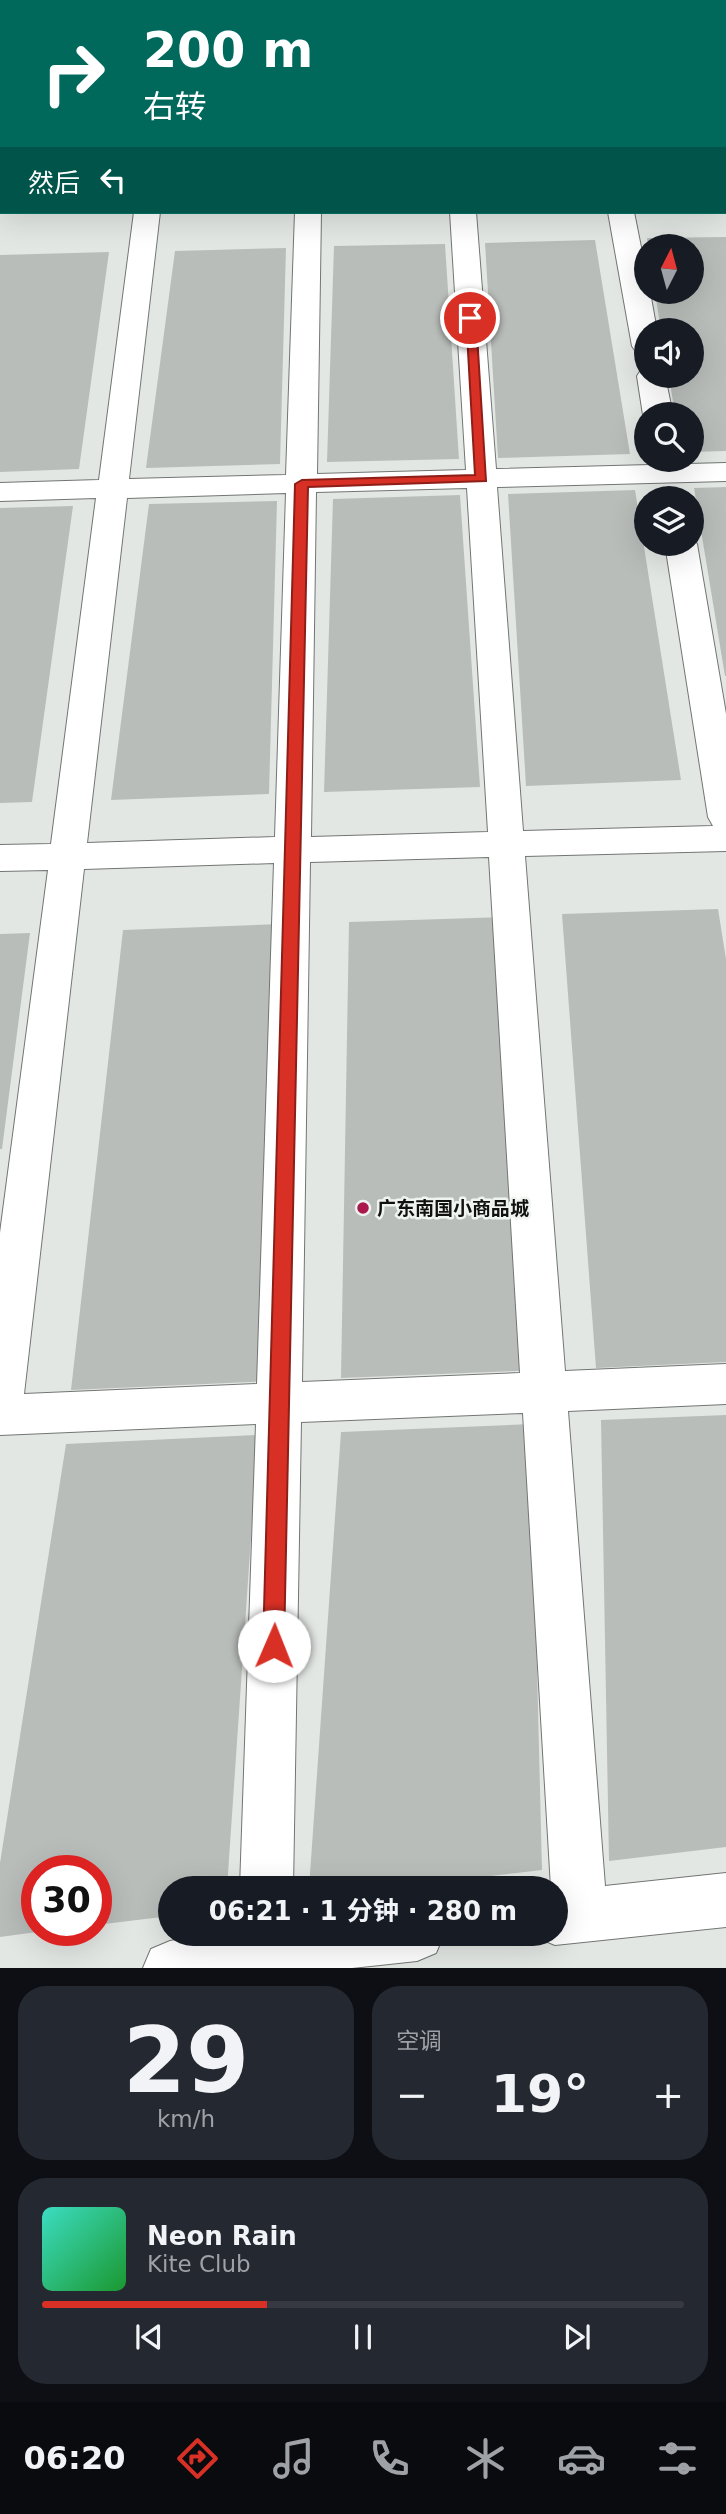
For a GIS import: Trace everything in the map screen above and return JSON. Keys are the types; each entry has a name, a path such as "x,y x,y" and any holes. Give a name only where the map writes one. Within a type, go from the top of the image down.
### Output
{"street":[{"path":"0,1406 147,214"},
{"path":"267,1876 308,214"},
{"path":"463,214 544,1392 566,1876"},
{"path":"621,214 641,318"},
{"path":"0,492 481,478 670,478 726,472"},
{"path":"683,556 726,817"},
{"path":"0,858 726,838"},
{"path":"0,1415 726,1384"},
{"path":"568,1917 726,1900"},
{"path":"170,1968 254,1946"}],"building":[{"path":"704,237 726,237 726,451 704,452 704,402 673,402 671,388 704,388 704,318 659,318 657,304 704,304"},
{"path":"595,240 630,454 498,458 485,243"},
{"path":"445,244 459,459 327,462 334,246"},
{"path":"286,248 280,464 146,468 175,251"},
{"path":"109,252 79,469 0,472 0,255"},
{"path":"726,487 726,676 704,549 704,488"},
{"path":"634,490 634,556 645,556 681,780 526,786 508,494"},
{"path":"460,495 480,787 324,792 333,499"},
{"path":"277,501 269,794 111,800 149,504"},
{"path":"73,506 32,802 0,803 0,508"},
{"path":"718,909 726,959 726,1362 596,1368 562,914"},
{"path":"505,917 539,1370 341,1378 349,922"},
{"path":"280,924 270,1381 71,1390 123,930"},
{"path":"30,933 2,1149 0,1149 0,934"},
{"path":"726,1415 726,1847 609,1861 601,1420"},
{"path":"531,1424 542,1870 491,1876 310,1876 341,1432"},
{"path":"258,1435 228,1876 158,1876 158,1917 112,1923 112,1855 21,1855 21,1934 0,1937 0,1863 66,1444"}],"place":[{"name":"广东南国小商品城","path":"363,1208"}],"route":[{"path":"274,1646 302,484 481,478 470,318"}]}
